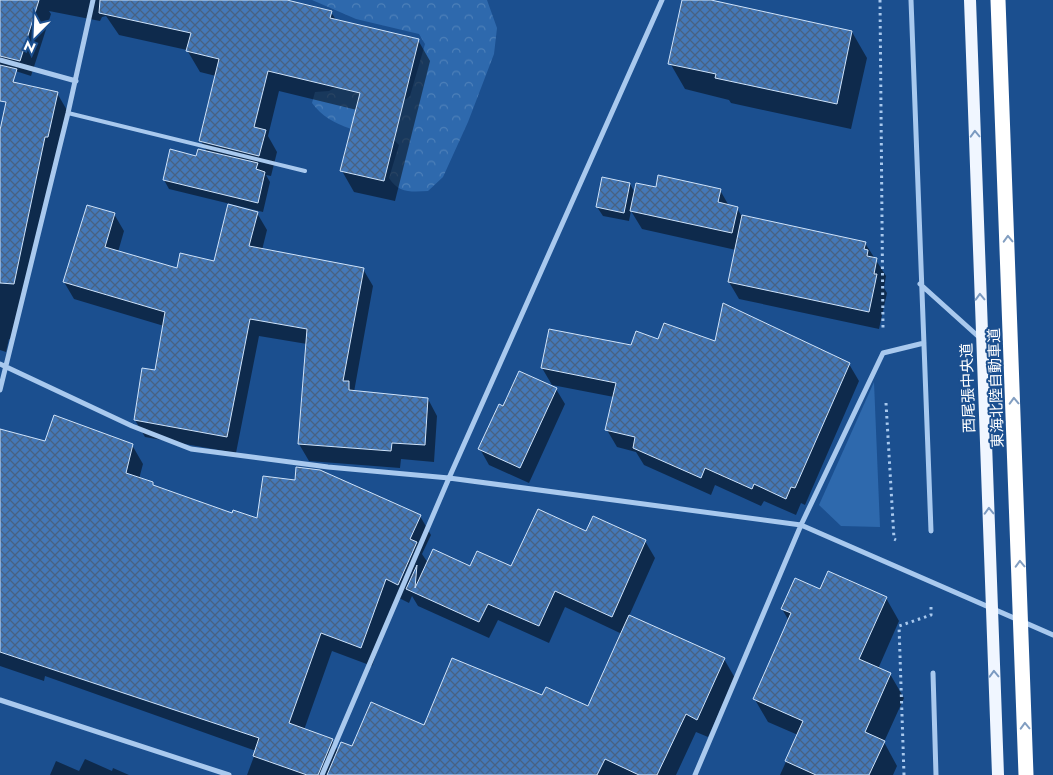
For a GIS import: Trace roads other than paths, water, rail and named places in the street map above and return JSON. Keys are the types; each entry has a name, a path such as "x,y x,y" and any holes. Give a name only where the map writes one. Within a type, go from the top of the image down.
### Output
{"highway":[{"name":"東海北陸自動車道","path":"998,0 1026,775"}],"main road":[{"name":"西尾張中央道","path":"970,0 998,775"}],"street":[{"path":"0,390 7,368 76,81 93,0"},
{"path":"322,775 449,478 662,0"},
{"path":"911,0 920,284 931,531"},
{"path":"0,60 76,81"},
{"path":"920,284 982,340"},
{"path":"695,775 801,525 883,353 924,344"},
{"path":"0,364 132,426 191,449 328,467 449,478 801,525 1053,635"},
{"path":"933,673 936,775"},
{"path":"0,700 229,775"}],"lane":[{"path":"68,113 305,171"}]}
